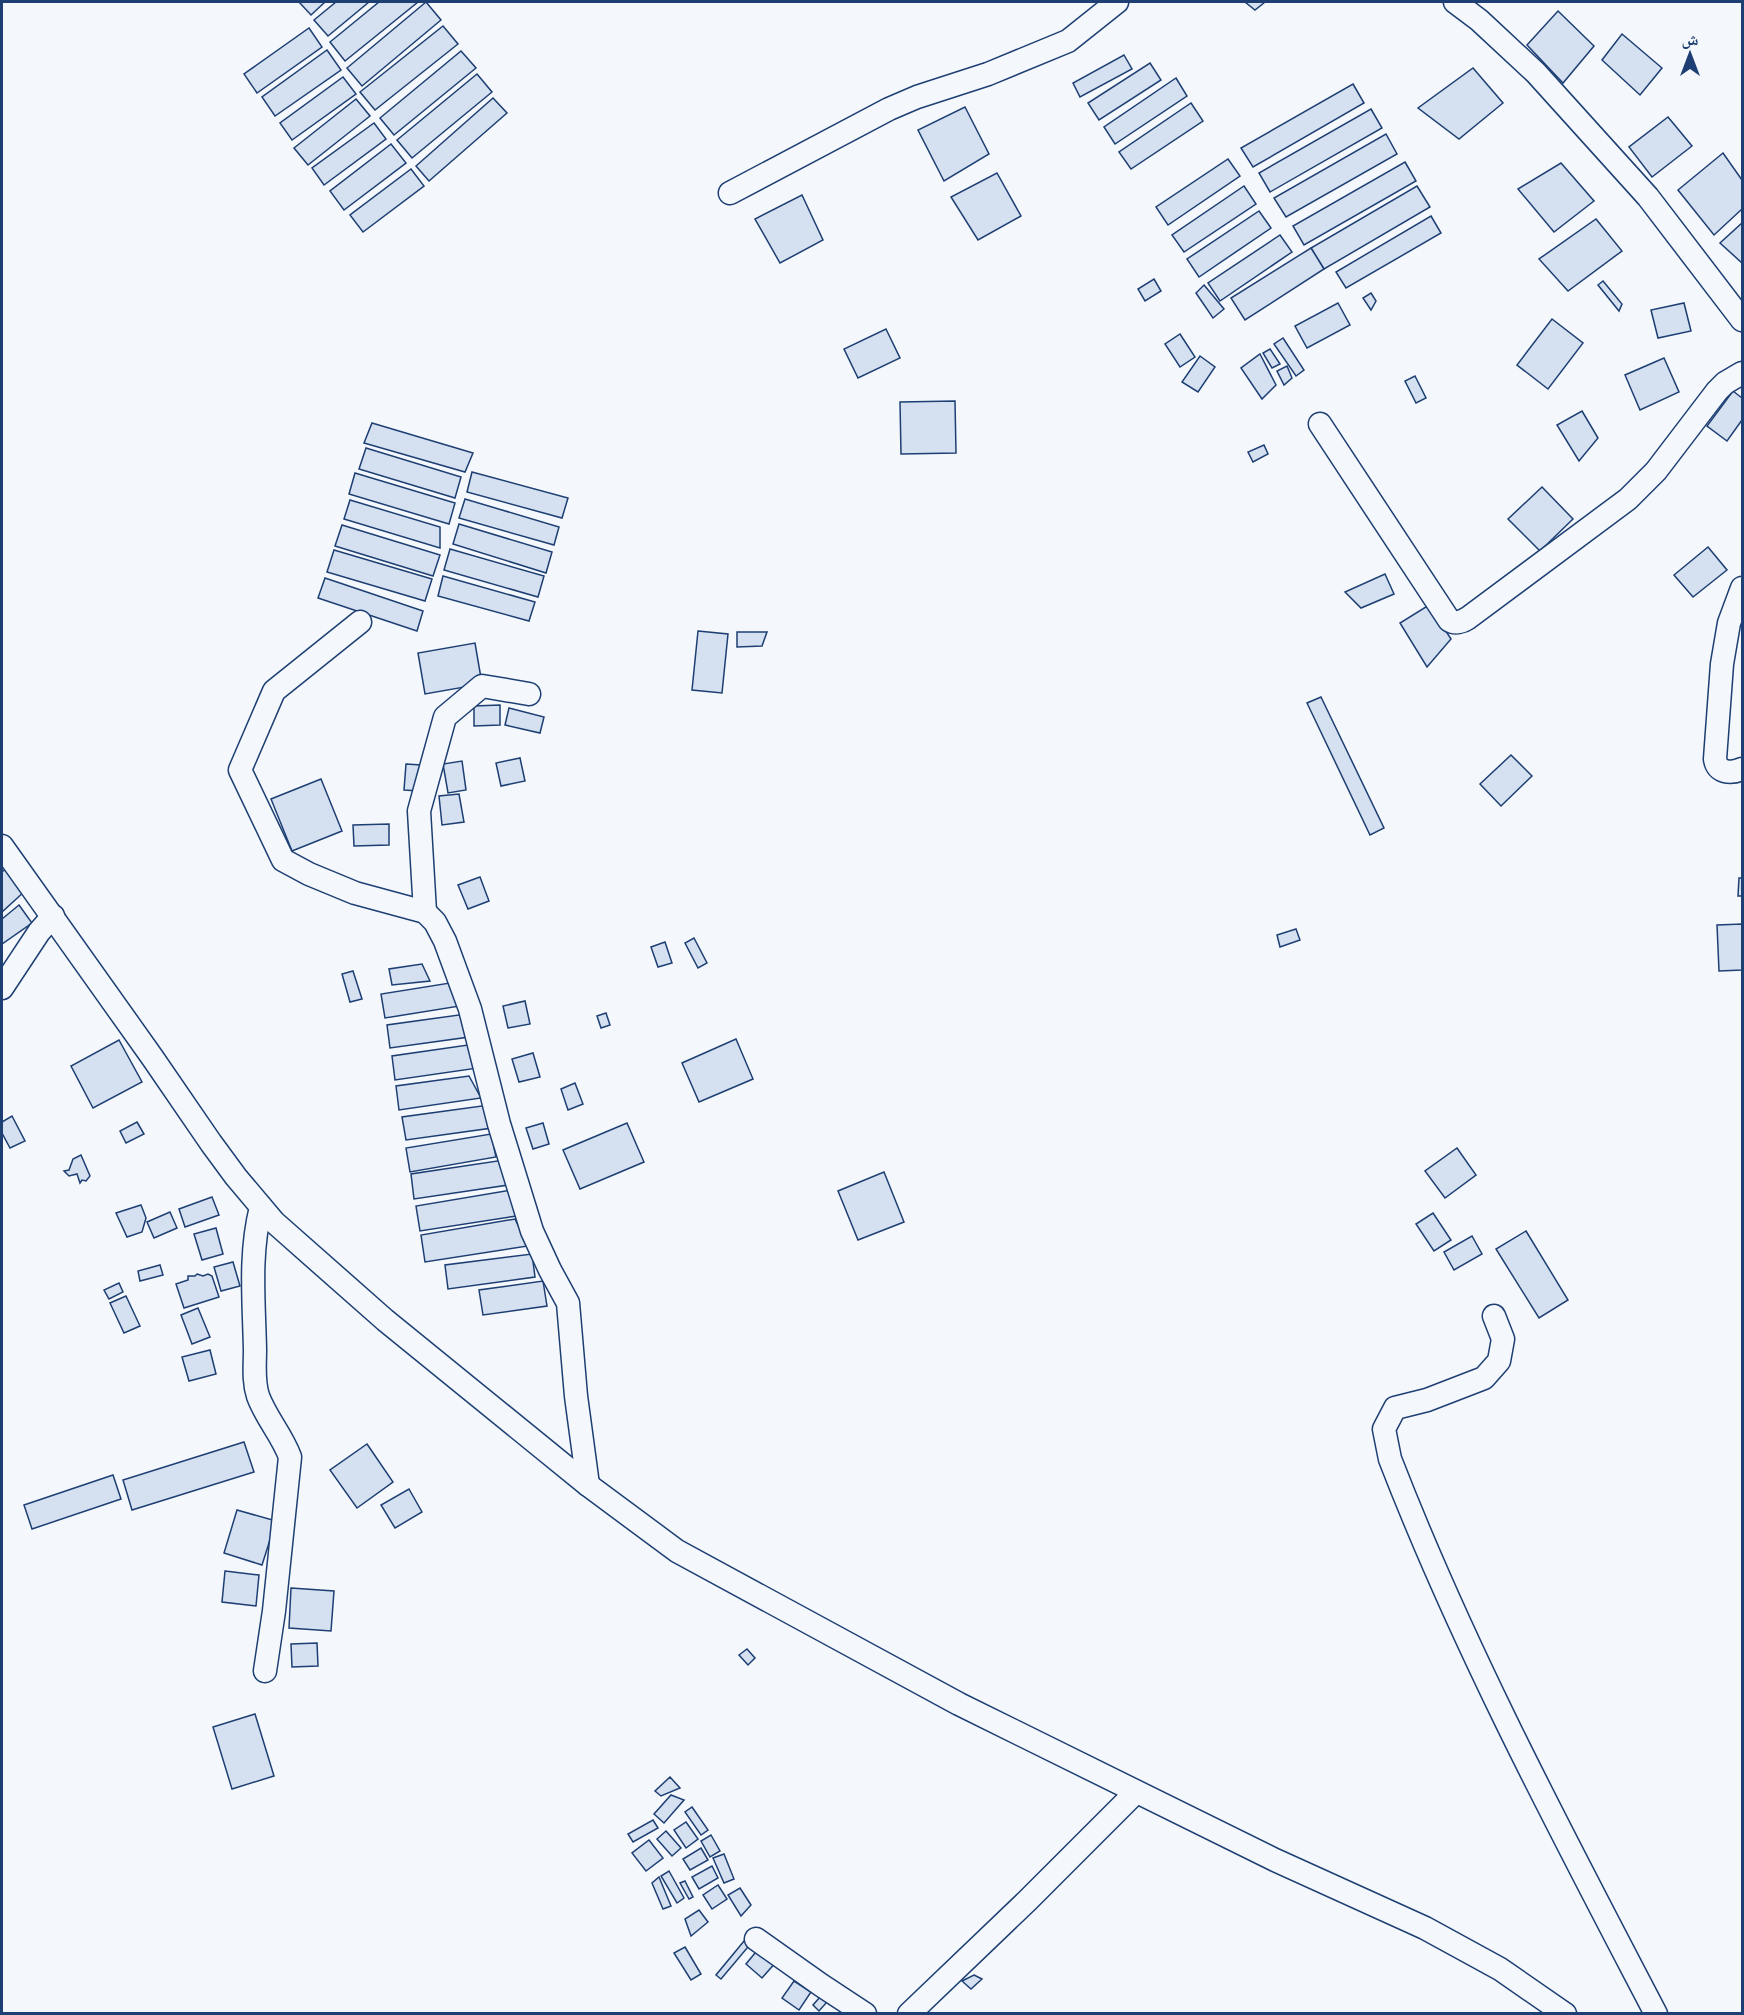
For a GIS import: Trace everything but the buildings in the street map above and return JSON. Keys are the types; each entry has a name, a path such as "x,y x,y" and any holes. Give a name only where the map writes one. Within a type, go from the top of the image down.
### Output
{"street":[{"path":"730,193 889,109 917,97 988,74 1068,40 1117,2"},
{"path":"1455,2 1479,20 1544,82 1648,197 1743,320"},
{"path":"1320,424 1449,620 1459,622 1468,618 1628,500 1656,471 1717,391 1725,383 1743,373"},
{"path":"1743,588 1729,622 1722,664 1715,759 1716,766 1722,771 1743,769"},
{"path":"360,622 274,691 240,770 283,860 309,874 355,893 424,912 435,922 445,941 470,1009 499,1124 532,1231 568,1303 576,1396 588,1485"},
{"path":"424,912 419,811 445,717 482,686 529,694"},
{"path":"2,846 211,1143 274,1222 385,1320 588,1485 676,1551 959,1704 1275,1860 1425,1928 1500,1969 1565,2013"},
{"path":"2,988 33,941 53,916"},
{"path":"261,1207 255,1231 253,1257 255,1377 261,1404 285,1443 290,1457 274,1611 265,1671"},
{"path":"1494,1316 1503,1339 1499,1361 1484,1378 1427,1400 1395,1408 1384,1429 1389,1458 1460,1628 1591,1890 1656,2013"},
{"path":"909,2013 1019,1909 1136,1792"},
{"path":"756,1939 865,2013"}]}
